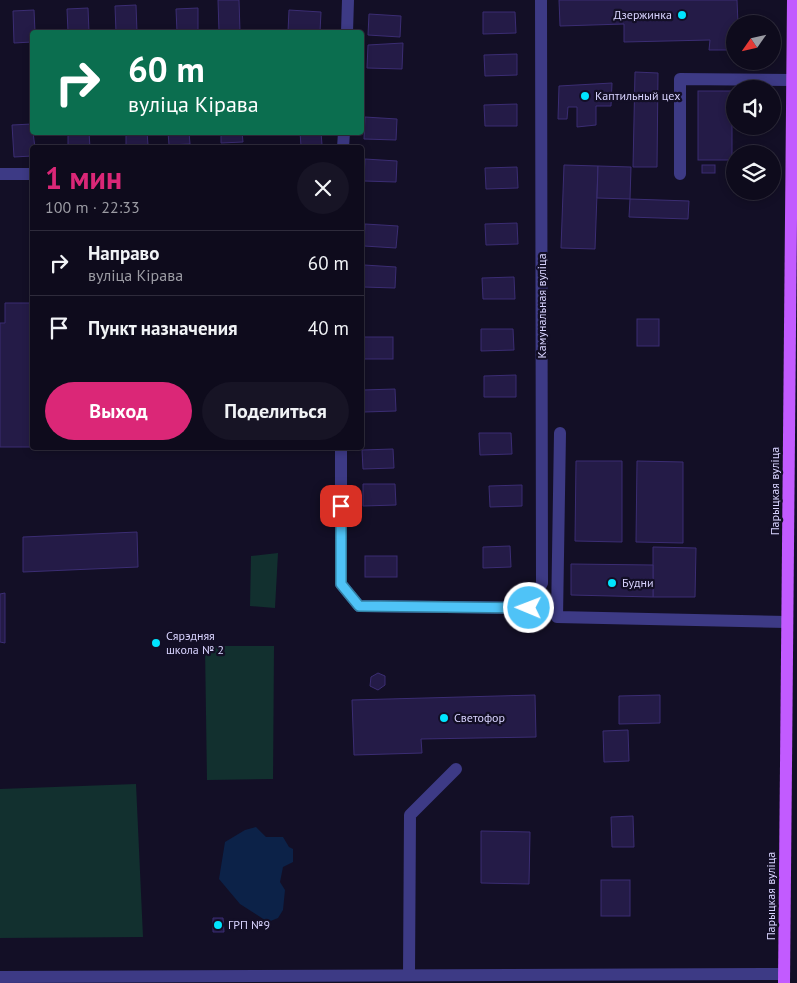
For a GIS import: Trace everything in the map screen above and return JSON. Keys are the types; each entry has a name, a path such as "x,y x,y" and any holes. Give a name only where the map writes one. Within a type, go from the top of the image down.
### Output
{"main road":[{"name":"Парыцкая вуліца","path":"784,978 793,0"}],"street":[{"path":"347,30 348,0"},
{"name":"Камунальная вуліца","path":"341,450 341,584 359,606 529,608 542,583 541,0"},
{"path":"680,174 680,79 792,80"},
{"path":"0,174 30,174"},
{"path":"560,434 557,617 787,622"},
{"path":"409,974 410,815 456,768"},
{"path":"0,976 409,974 493,979 784,978"}],"green space":[{"path":"278,553 275,608 250,606 251,556"},
{"path":"205,646 274,646 273,779 207,780"},
{"path":"136,784 143,937 0,938 0,789"}],"water":[{"path":"256,827 266,837 283,837 289,847 293,849 293,862 283,867 280,882 285,890 283,910 278,918 268,922 240,904 219,879 225,842 245,830"}],"building":[{"path":"218,0 239,0 240,30 219,30"},
{"path":"559,0 737,0 738,15 726,15 726,50 709,50 710,40 624,42 624,24 560,26"},
{"path":"136,5 137,30 116,30 115,6"},
{"path":"88,8 89,30 68,30 67,9"},
{"path":"198,8 198,30 177,30 176,9"},
{"path":"34,10 35,30 30,30 30,42 14,43 13,11"},
{"path":"289,10 321,12 320,30 288,30"},
{"path":"483,12 515,12 516,33 483,34"},
{"path":"369,14 401,16 400,37 368,35"},
{"path":"403,43 402,69 367,68 368,45"},
{"path":"517,54 517,75 485,76 484,55"},
{"path":"635,72 658,73 657,167 633,167"},
{"name":"Каптильный цех","path":"612,83 611,106 596,106 596,125 577,127 577,107 568,107 567,119 558,119 559,86"},
{"path":"698,91 726,91 726,135 732,135 732,145 726,145 726,160 698,160"},
{"path":"517,104 517,126 485,126 484,105"},
{"path":"365,117 397,119 396,140 364,139"},
{"path":"30,124 30,135 33,135 35,145 30,145 30,156 14,157 12,125"},
{"path":"68,135 89,135 90,145 68,145"},
{"path":"126,135 147,135 148,145 126,145"},
{"path":"168,135 189,135 190,144 169,145"},
{"path":"221,135 242,135 243,142 221,143"},
{"path":"300,135 321,135 322,145 301,145"},
{"path":"365,159 397,161 396,182 364,181"},
{"path":"564,165 598,166 595,249 561,248"},
{"path":"702,165 715,165 715,173 702,173"},
{"path":"598,166 631,167 630,199 597,198"},
{"path":"517,167 518,188 486,189 485,168"},
{"path":"630,199 689,201 688,219 629,217"},
{"path":"517,223 518,244 486,245 485,224"},
{"path":"365,224 398,226 396,248 364,246"},
{"path":"364,265 396,267 395,288 364,287"},
{"path":"514,277 515,299 483,299 482,278"},
{"path":"5,303 30,303 30,447 0,447 0,323 5,323"},
{"path":"637,319 659,319 659,346 637,346"},
{"path":"481,329 513,329 514,350 481,351"},
{"path":"364,337 393,337 393,359 364,359"},
{"path":"516,375 516,397 484,397 484,376"},
{"path":"395,389 396,411 364,412 364,390"},
{"path":"479,433 511,433 512,454 480,455"},
{"path":"393,449 394,468 363,469 362,450"},
{"path":"576,461 622,461 622,542 575,541"},
{"path":"637,461 683,462 683,543 636,542"},
{"path":"363,484 395,484 396,505 363,506"},
{"path":"522,485 522,506 490,507 489,486"},
{"path":"137,532 138,567 23,572 23,537"},
{"path":"510,546 511,567 483,568 483,547"},
{"path":"653,547 696,548 695,597 653,597"},
{"path":"365,556 397,556 397,577 365,577"},
{"name":"Будни","path":"571,564 653,565 653,597 571,595"},
{"path":"5,593 5,643 0,642 0,594"},
{"path":"378,673 385,676 385,685 378,690 370,686 371,677"},
{"name":"Светофор","path":"535,695 536,737 421,739 422,753 354,755 352,700"},
{"path":"660,695 660,723 619,724 619,696"},
{"path":"628,730 629,761 604,762 603,731"},
{"path":"633,816 634,847 612,847 611,817"},
{"path":"481,831 530,832 529,884 481,883"},
{"path":"601,880 630,880 630,916 601,916"},
{"name":"ГРП №9","path":"213,918 223,918 224,932 213,932"}],"place":[{"name":"Дзержинка","path":"682,15"},
{"name":"Каптильный цех","path":"585,96"},
{"name":"Будни","path":"612,583"},
{"name":"Сярэдняя школа № 2","path":"156,643"},
{"name":"Светофор","path":"444,718"},
{"name":"ГРП №9","path":"218,925"}],"route":[{"path":"341,506 341,584 359,606 529,608"}]}
